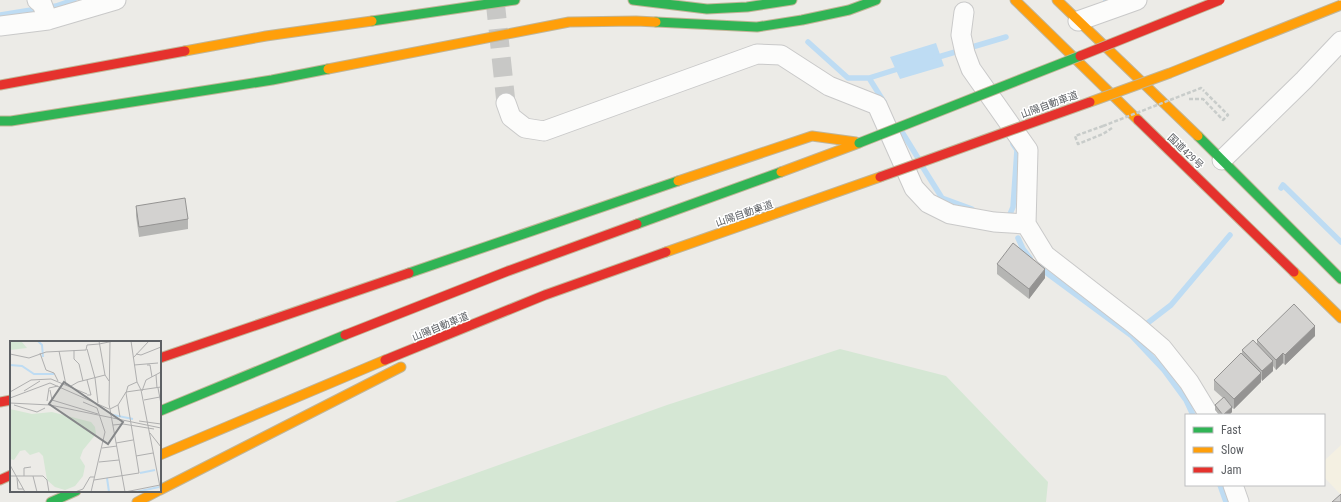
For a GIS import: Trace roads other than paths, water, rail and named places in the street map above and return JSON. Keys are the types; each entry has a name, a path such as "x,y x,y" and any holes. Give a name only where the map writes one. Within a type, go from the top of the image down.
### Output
{"highway":[{"path":"0,85 266,36 515,0"},
{"path":"633,0 707,9 748,7 792,0"},
{"path":"0,121 11,121 272,80 569,22 636,22 757,27 802,20 849,10 876,0"},
{"name":"国道429号","path":"1015,0 1341,318"},
{"name":"国道429号","path":"1057,0 1222,160 1341,279"},
{"path":"161,411 309,349 508,271 858,143 1220,0"},
{"name":"山陽自動車道","path":"161,455 325,385 545,295 1170,73 1341,6"},
{"path":"0,126 11,121"},
{"path":"161,358 812,136 858,143"},
{"path":"446,345 545,295"},
{"path":"161,489 410,363"},
{"path":"0,402 10,400"},
{"path":"0,480 10,475"},
{"path":"51,502 74,492"},
{"path":"137,502 155,492"}],"street":[{"path":"0,26 43,10 116,0"},
{"path":"1078,21 1137,0"},
{"path":"964,12 961,35 971,69 1028,150 1026,224 1045,255 1134,324 1162,348 1189,382 1208,414"},
{"path":"1222,160 1304,80 1341,41"},
{"path":"506,103 511,117 525,128 544,131 756,54 781,55 829,86 877,105 914,188 928,203 950,214 994,222 1026,224"},
{"path":"1233,486 1239,502"}],"water":[{"path":"936,43 944,66 900,79 890,57"}],"waterway":[{"path":"0,15 56,6 74,0"},
{"path":"935,58 1006,37"},
{"path":"808,42 848,78 869,78 884,102"},
{"path":"869,78 901,68"},
{"path":"902,132 918,158"},
{"path":"1010,214 1013,207 1017,150 1013,144"},
{"path":"922,166 942,198 972,209"},
{"path":"1281,188 1283,185 1341,242"},
{"path":"1145,325 1171,305 1230,235"},
{"path":"1018,238 1023,249 1030,258"},
{"path":"1040,268 1132,336 1164,370 1186,400 1193,414"},
{"path":"1220,486 1226,502"}],"tunnel":[{"path":"495,0 506,103"}]}
